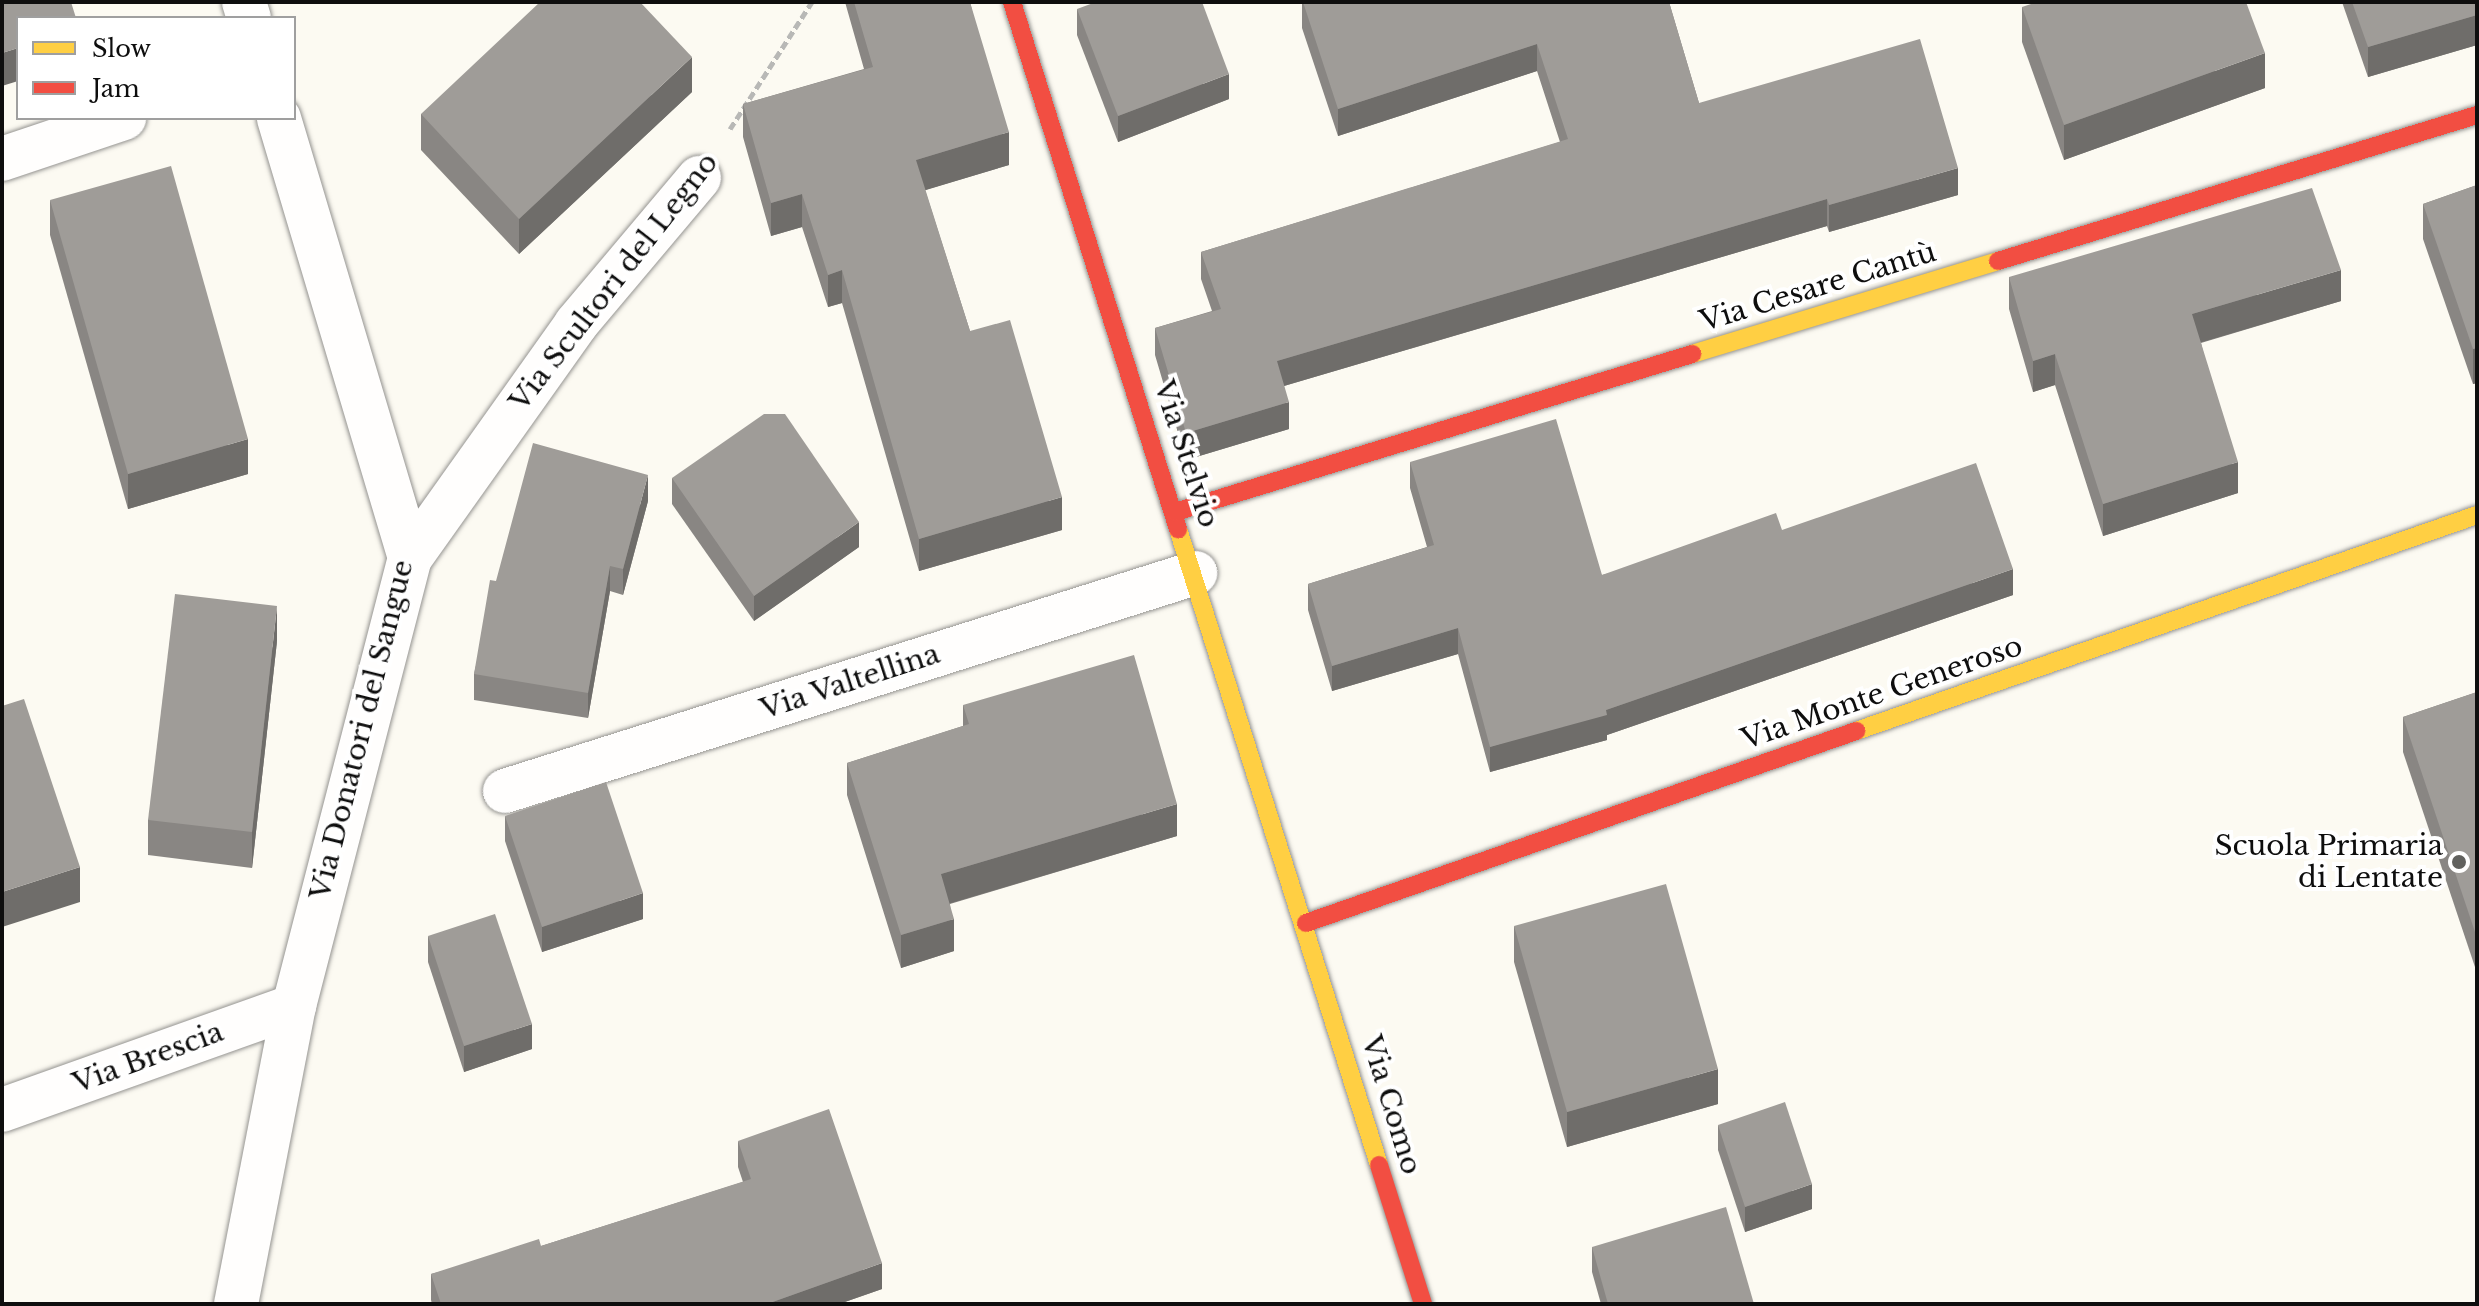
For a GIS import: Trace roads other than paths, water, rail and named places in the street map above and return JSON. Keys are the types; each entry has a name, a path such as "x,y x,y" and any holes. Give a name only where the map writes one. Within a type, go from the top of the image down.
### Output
{"street":[{"name":"Via Stelvio","path":"1012,2 1306,923"},
{"name":"Via Cesare Cantù","path":"1175,512 2477,115"},
{"path":"2,159 118,120"},
{"name":"Via Donatori del Sangue","path":"236,1304 294,1006 410,558 280,120"},
{"name":"Via Scultori del Legno","path":"410,558 576,324 699,178"},
{"name":"Via Monte Generoso","path":"1306,923 2477,515"},
{"name":"Via Valtellina","path":"505,791 1195,573"},
{"name":"Via Como","path":"1306,923 1420,1303"},
{"name":"Via Brescia","path":"2,1110 294,1006"}],"place":[{"name":"Scuola Primaria di Lentate","path":"2459,862"}]}
